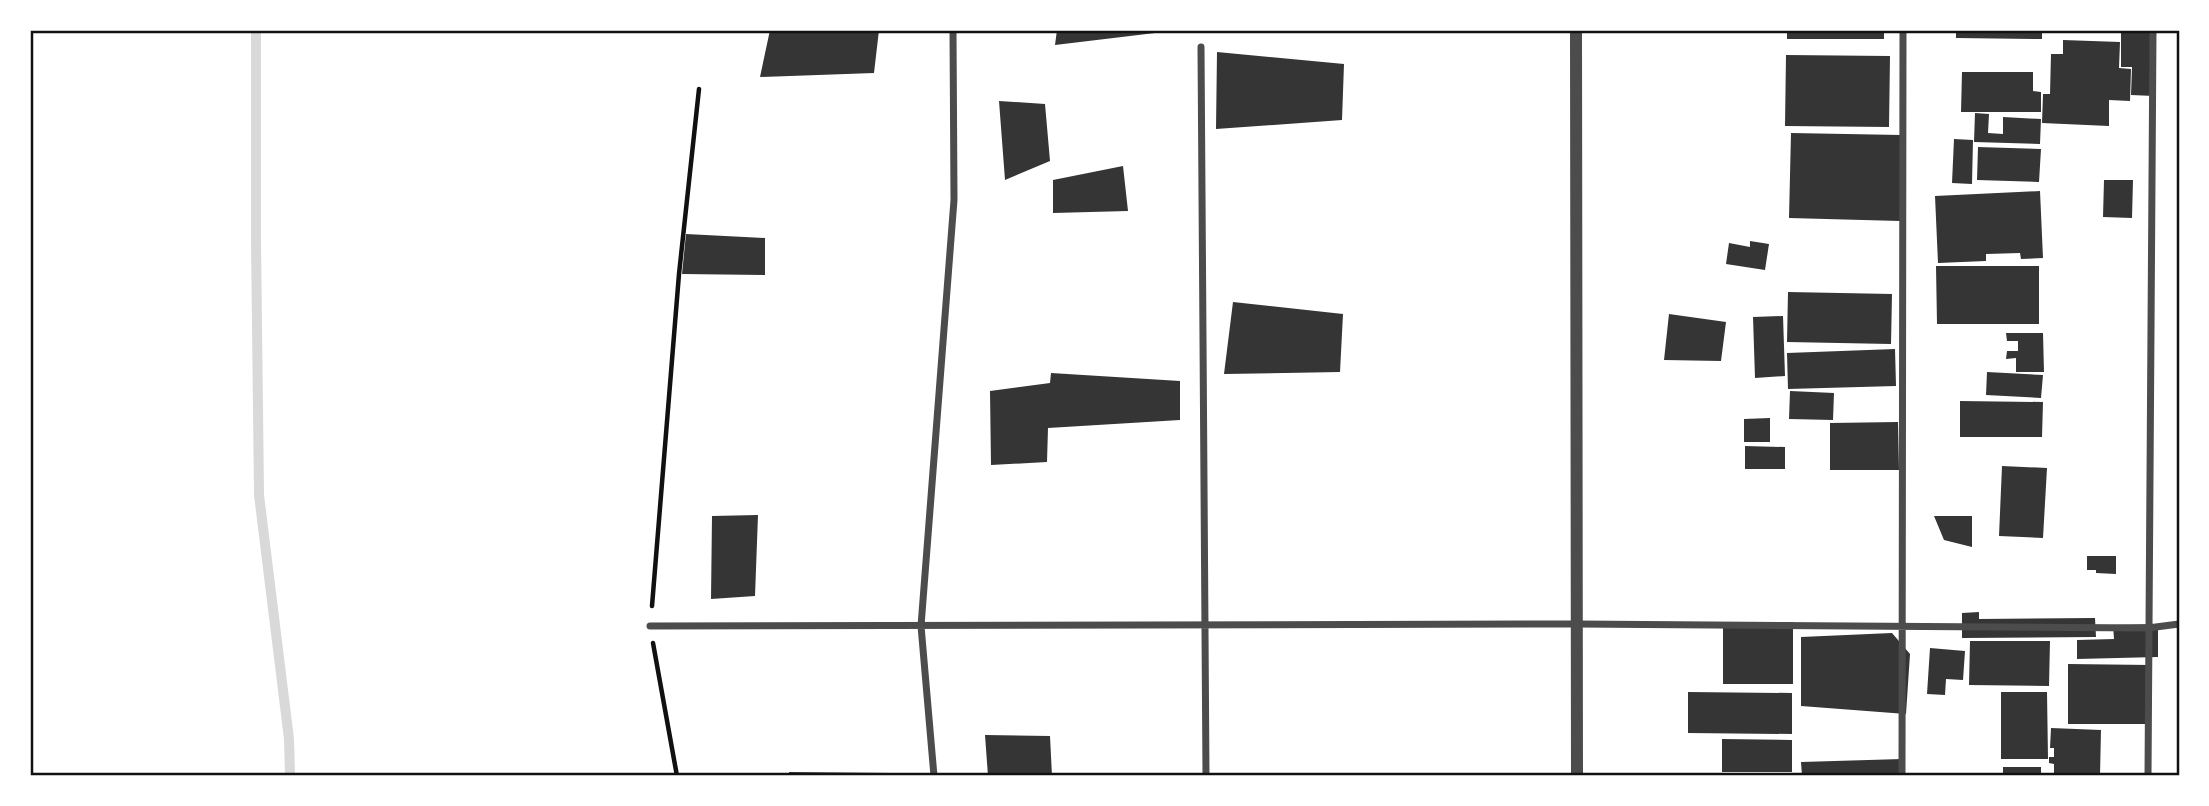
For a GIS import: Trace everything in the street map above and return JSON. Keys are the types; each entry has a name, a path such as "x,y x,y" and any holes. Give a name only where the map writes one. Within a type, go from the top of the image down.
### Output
{"street":[{"path":"934,776 921,626 954,200 953,30"},
{"path":"1576,30 1577,776"},
{"path":"1902,776 1903,30"},
{"path":"2148,776 2153,30"},
{"path":"1201,47 1206,776"},
{"path":"650,626 1577,624 2148,628 2179,624"}],"path":[{"path":"677,776 650,626 679,274 699,89"}],"building":[{"path":"770,30 879,30 874,73 760,77"},
{"path":"1057,30 1155,30 1155,33 1055,45"},
{"path":"1787,30 1884,30 1884,39 1787,39"},
{"path":"1956,30 2042,30 2042,39 1956,38"},
{"path":"2121,31 2154,31 2154,96 2131,95 2132,67 2121,67"},
{"path":"2063,40 2120,42 2119,68 2131,69 2130,101 2109,100 2109,126 2042,123 2043,94 2050,94 2051,54 2063,54"},
{"path":"1217,52 1344,64 1342,120 1216,129"},
{"path":"1786,55 1890,56 1889,127 1785,126"},
{"path":"1962,72 2033,72 2033,91 2041,92 2041,112 1961,112"},
{"path":"999,101 1045,104 1050,161 1005,180"},
{"path":"1975,113 1989,114 1988,133 2003,134 2003,117 2041,119 2040,144 1974,142"},
{"path":"1791,133 1901,135 1900,221 1789,218"},
{"path":"1954,139 1973,140 1972,184 1952,183"},
{"path":"1978,147 2041,149 2039,182 1977,180"},
{"path":"1123,166 1128,211 1053,213 1053,180"},
{"path":"2104,180 2133,180 2132,218 2103,217"},
{"path":"2040,191 2043,258 2021,259 2020,253 1986,254 1986,261 1938,263 1935,196"},
{"path":"686,234 765,238 765,275 682,274"},
{"path":"1750,241 1769,244 1765,270 1726,264 1729,243 1750,247"},
{"path":"1936,266 2039,266 2039,324 1937,324"},
{"path":"1788,292 1892,294 1891,344 1787,342"},
{"path":"1233,302 1343,314 1340,372 1224,374"},
{"path":"1669,314 1726,322 1721,361 1664,360"},
{"path":"1783,316 1785,376 1755,378 1753,317"},
{"path":"2006,333 2043,333 2044,372 2016,372 2016,358 2006,359 2007,351 2018,351 2018,341 2007,341"},
{"path":"1895,349 1896,386 1788,389 1787,353"},
{"path":"1987,372 2043,375 2041,398 1986,395"},
{"path":"1051,373 1180,381 1180,420 1048,428 1047,462 991,465 990,391 1050,383"},
{"path":"1790,391 1834,393 1833,420 1789,419"},
{"path":"1960,401 2043,402 2042,437 1960,437"},
{"path":"1770,418 1770,442 1744,442 1744,419"},
{"path":"1898,422 1899,470 1830,470 1830,423"},
{"path":"1745,446 1785,447 1785,469 1745,469"},
{"path":"2002,466 2047,468 2043,538 1999,536"},
{"path":"758,515 755,596 711,599 712,516"},
{"path":"1934,516 1972,516 1972,547 1944,540"},
{"path":"2087,556 2116,556 2116,574 2087,570"},
{"path":"1979,612 1979,619 2095,618 2096,637 1962,638 1962,613"},
{"path":"1723,622 1793,622 1793,684 1723,684"},
{"path":"2158,624 2158,657 2077,659 2077,640 2114,639 2113,625"},
{"path":"1892,633 1910,654 1906,714 1801,706 1801,637"},
{"path":"1970,641 2050,641 2049,686 1969,685"},
{"path":"1930,648 1965,651 1963,680 1946,679 1945,695 1927,694"},
{"path":"2068,664 2151,665 2150,724 2068,724"},
{"path":"1688,692 1792,693 1792,734 1688,733"},
{"path":"2001,692 2047,692 2048,759 2001,759"},
{"path":"2051,728 2101,730 2100,776 2045,776 2045,773 2054,774 2054,764 2049,763 2049,757 2054,757 2054,748 2050,748"},
{"path":"985,735 1050,736 1052,776 988,776"},
{"path":"1722,739 1792,740 1792,772 1722,772"},
{"path":"1902,759 1903,776 1802,776 1801,762"},
{"path":"2003,767 2041,767 2041,776 2003,776"},
{"path":"789,772 890,773 890,776 789,776"}],"waterway":[{"path":"256,30 259,495 289,739 290,776"}]}
